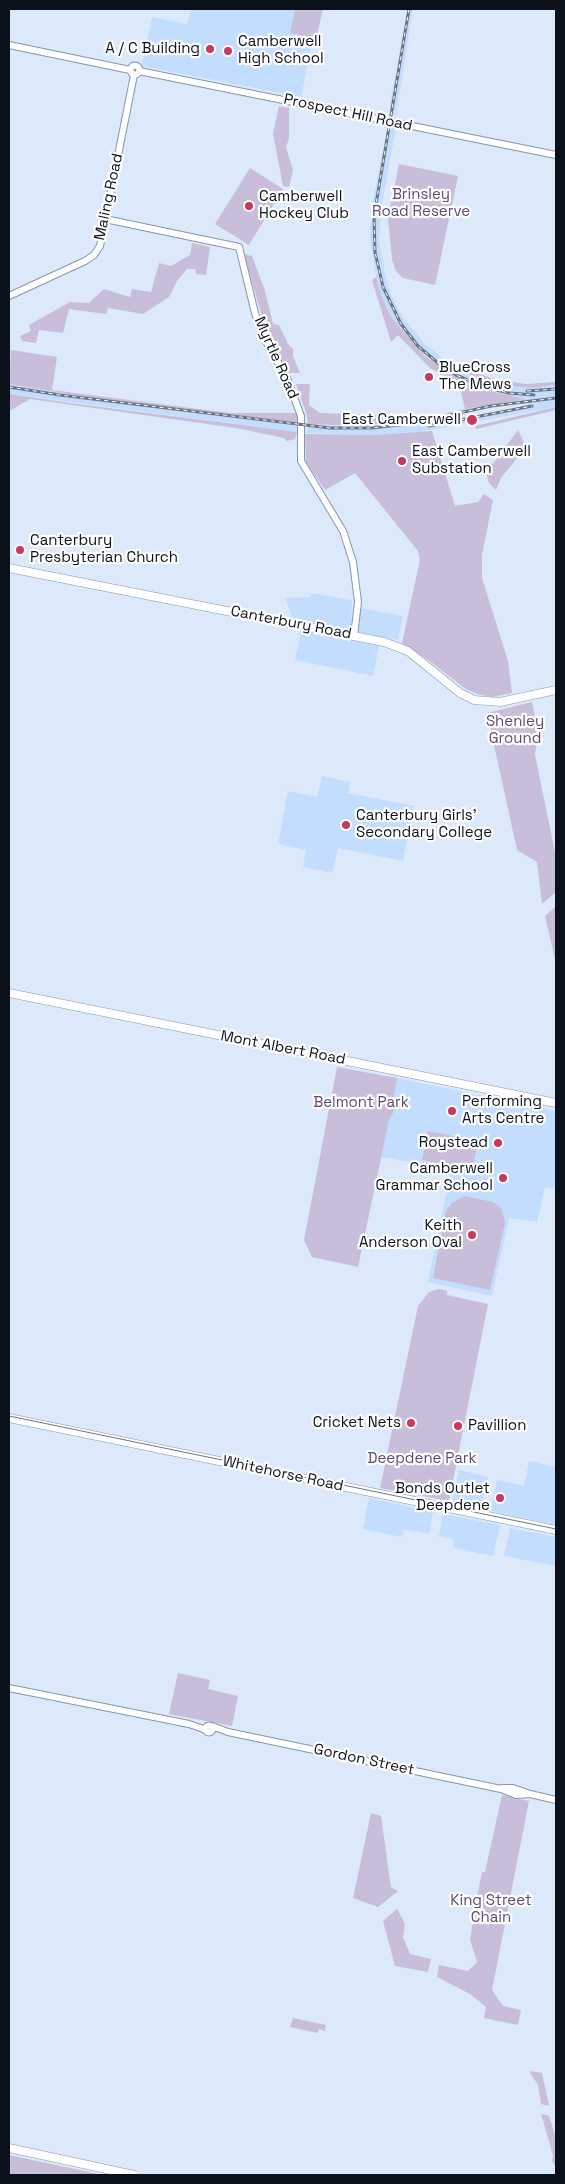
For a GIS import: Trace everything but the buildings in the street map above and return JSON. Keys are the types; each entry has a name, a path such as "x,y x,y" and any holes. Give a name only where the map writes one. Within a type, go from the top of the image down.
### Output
{"main road":[{"name":"Canterbury Road","path":"9,568 399,646 416,656 466,696 484,702 500,702 556,690"},
{"name":"Mont Albert Road","path":"9,993 556,1104"},
{"name":"Whitehorse Road","path":"9,1418 556,1530"},
{"path":"9,2148 134,2175"}],"street":[{"name":"Prospect Hill Road","path":"9,45 134,72 556,155"},
{"name":"Maling Road","path":"9,296 85,261 94,255 100,246 134,72"},
{"name":"Myrtle Road","path":"105,219 239,247 258,322 264,338 287,378 301,416 301,461 343,531 353,562 358,602 354,636"},
{"name":"Gordon Street","path":"9,1688 500,1788 513,1788 556,1800"}],"shaded area":[{"name":"Camberwell High School","path":"191,9 295,9 290,33 313,38 301,97 142,66 152,17 187,24"},
{"path":"408,9 413,9 396,115 390,113 391,98"},
{"path":"388,126 396,128 382,203 379,238 386,279 391,295 402,316 425,344 454,367 473,376 505,385 530,388 556,385 556,407 419,432 377,435 307,433 308,424 340,426 395,424 479,405 524,399 482,389 440,367 412,343 391,317 376,277 370,238 373,200","holes":["523,402 523,407 461,420 419,426 419,423 476,410"]},
{"path":"9,384 81,396 298,423 297,432 9,394"},
{"path":"311,593 352,600 351,630 293,619 285,598 310,597"},
{"path":"360,608 403,616 398,640 358,632"},
{"path":"301,631 379,646 373,676 295,660"},
{"name":"Canterbury Girls' Secondary College","path":"322,776 350,782 348,793 414,806 403,861 338,848 332,873 303,867 306,850 278,844 288,791 317,797"},
{"name":"Camberwell Grammar School","path":"397,1078 556,1111 556,1194 554,1194 555,1189 545,1187 537,1222 509,1218 492,1296 428,1282 451,1169 381,1157"},
{"path":"529,1461 556,1467 556,1525 491,1511 497,1480 524,1486"},
{"path":"459,1470 488,1477 481,1510 452,1504"},
{"path":"369,1498 433,1512 429,1534 404,1529 402,1537 363,1529"},
{"path":"443,1514 500,1525 493,1556 453,1548 454,1539 439,1536"},
{"path":"510,1528 556,1537 556,1566 504,1556"}],"green space":[{"path":"295,9 323,9 316,39 290,33"},
{"path":"279,106 289,108 289,138 286,147 293,170 289,187 283,186 273,134"},
{"name":"Brinsley Road Reserve","path":"399,164 458,176 435,285 403,278 396,271 392,260 388,218"},
{"name":"Camberwell Hockey Club","path":"250,168 283,189 249,245 215,224"},
{"path":"192,243 210,247 206,275 196,274 195,269 187,269 177,281 169,297 143,314 108,308 106,314 69,309 63,333 39,330 36,343 22,341 20,336 31,331 29,325 70,302 89,303 104,289 130,297 132,289 151,292 159,263 171,266 190,255"},
{"path":"244,254 252,256 265,291 273,324 279,325 288,344 293,349 293,356 300,373 289,373 270,344"},
{"path":"376,277 391,317 425,356 456,377 482,389 525,399 465,409 459,384 429,367 398,335 391,342 372,280"},
{"path":"11,350 57,357 52,390 230,413 297,413 298,423 81,396 9,384"},
{"path":"467,369 494,379 526,384 556,382 556,385 530,388 505,385 473,376 466,372"},
{"path":"296,384 310,384 309,405 320,413 417,416 419,420 359,426 308,424"},
{"path":"9,394 297,432 295,439 287,441 284,438 236,428 30,399 11,410 9,409"},
{"path":"556,407 556,410 476,429 475,426"},
{"path":"518,430 526,447 501,478 496,490 489,483 483,462 493,464"},
{"path":"432,431 455,506 478,502 484,494 493,500 482,555 482,578 508,661 512,693 492,697 467,690 431,662 402,643 420,560 418,551 355,473 325,490 306,462 305,434 377,435"},
{"name":"Shenley Ground","path":"532,702 538,730 535,755 556,857 556,892 542,904 537,862 517,850 487,713"},
{"path":"556,906 556,964 545,916"},
{"name":"Belmont Park","path":"337,1067 397,1078 392,1107 395,1109 389,1120 358,1267 312,1257 304,1240"},
{"path":"428,1131 478,1141 472,1171 422,1160"},
{"name":"Keith Anderson Oval","path":"464,1196 493,1202 501,1208 503,1214 505,1223 490,1290 433,1278 446,1210 452,1203"},
{"name":"Deepdene Park","path":"439,1289 447,1291 447,1295 488,1304 449,1501 380,1488 418,1306 429,1292"},
{"path":"178,1673 210,1680 208,1689 238,1696 232,1726 169,1714"},
{"name":"King Street Chain","path":"502,1795 529,1801 492,1990 503,2006 521,2010 518,2025 484,2018 486,2007 470,1994 437,1977 439,1965 468,1971 477,1962 470,1940 482,1872 485,1872"},
{"path":"371,1813 381,1816 391,1887 398,1891 378,1907 353,1898"},
{"path":"397,1909 405,1924 403,1937 410,1954 431,1959 428,1972 395,1966 383,1921"},
{"path":"293,2018 326,2025 325,2031 319,2029 318,2033 290,2027"},
{"path":"529,2071 542,2073 549,2106 541,2104 538,2085"},
{"path":"541,2114 549,2116 556,2138 556,2167 552,2161 553,2155"},
{"path":"9,2155 103,2175 9,2175"}],"tram line":[{"path":"9,1416 556,1529"}],"railway":[{"path":"409,9 374,216 375,252 383,287 401,324 418,346 438,363 456,375 484,387 509,393 534,395"},
{"path":"9,387 330,428 371,428 408,424 491,406 556,398"},
{"path":"527,391 556,389"},
{"path":"429,426 532,406"}],"place":[{"name":"A / C Building","path":"210,49"},
{"name":"Camberwell High School","path":"228,51"},
{"name":"Camberwell Hockey Club","path":"249,206"},
{"name":"BlueCross The Mews","path":"429,377"},
{"name":"East Camberwell","path":"472,420"},
{"name":"East Camberwell Substation","path":"402,461"},
{"name":"Canterbury Presbyterian Church","path":"20,550"},
{"name":"Canterbury Girls' Secondary College","path":"346,825"},
{"name":"Performing Arts Centre","path":"452,1111"},
{"name":"Roystead","path":"498,1143"},
{"name":"Camberwell Grammar School","path":"503,1178"},
{"name":"Keith Anderson Oval","path":"472,1235"},
{"name":"Cricket Nets","path":"411,1423"},
{"name":"Pavillion","path":"458,1426"},
{"name":"Bonds Outlet Deepdene","path":"500,1498"}]}
